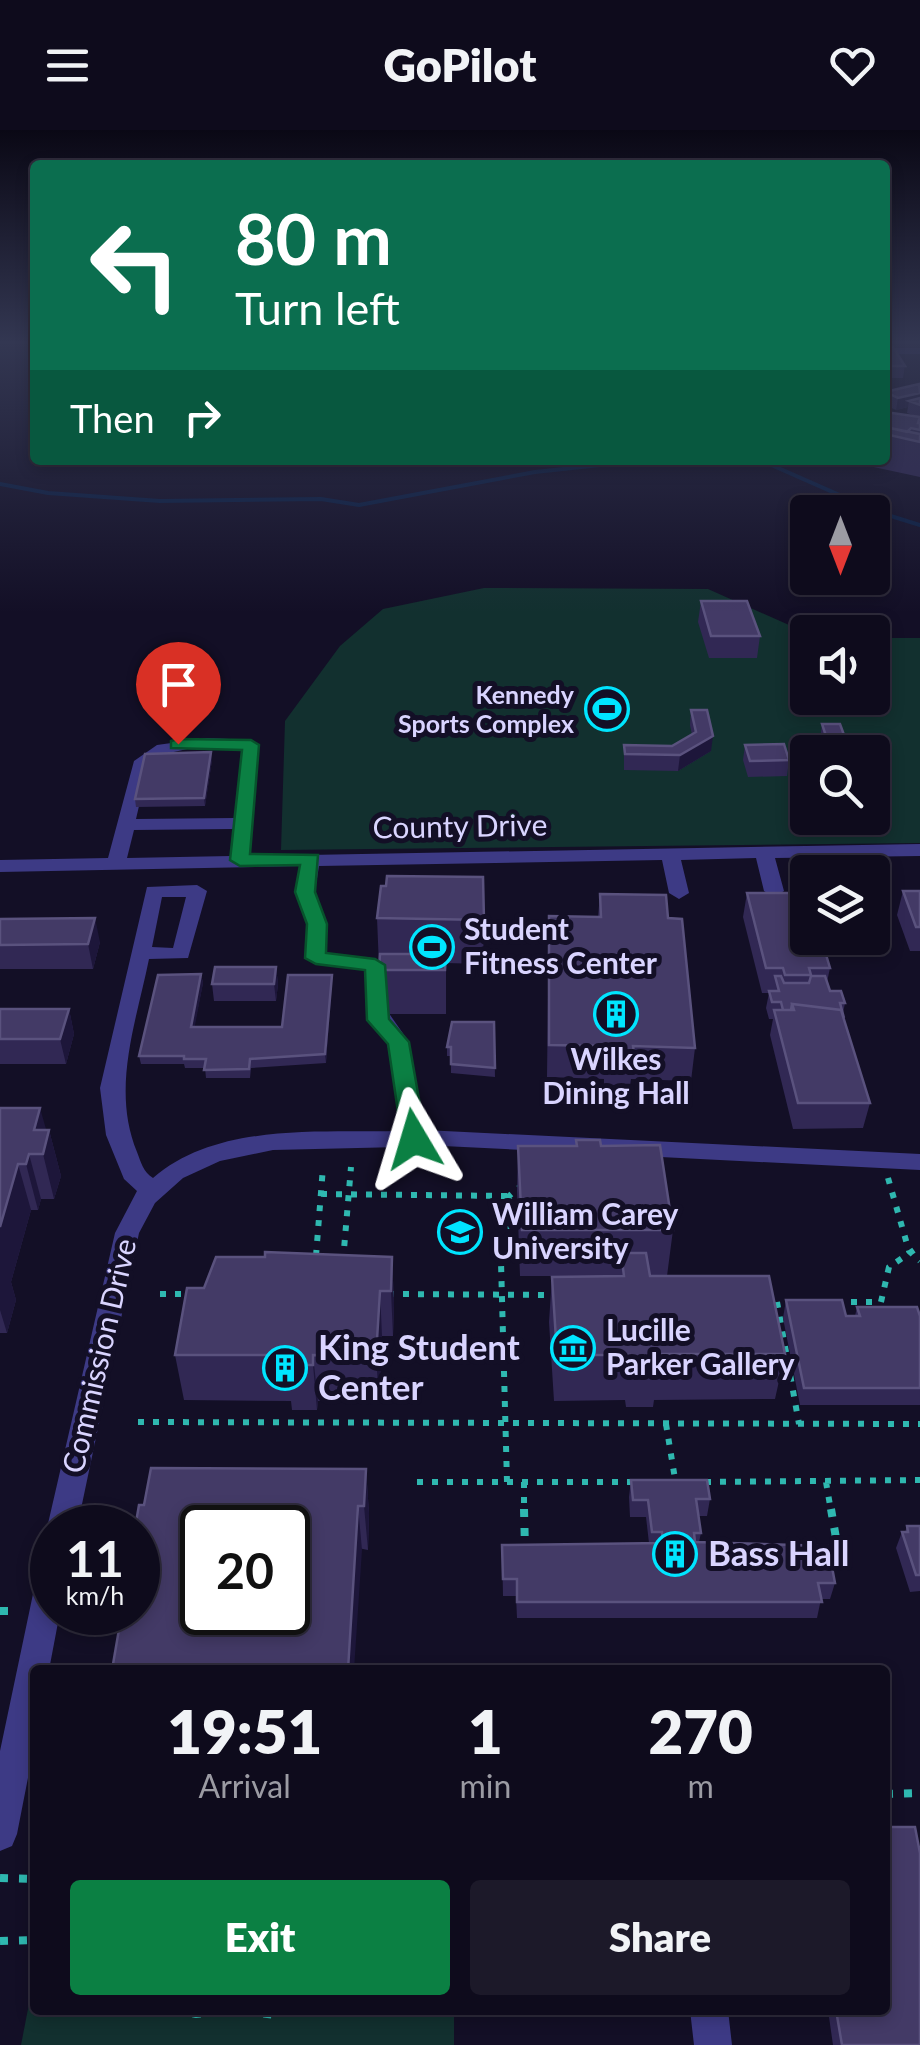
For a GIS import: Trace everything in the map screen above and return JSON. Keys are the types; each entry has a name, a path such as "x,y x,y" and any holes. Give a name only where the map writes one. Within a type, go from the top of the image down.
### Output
{"street":[{"path":"116,862 140,765 148,756 178,744 251,745 240,860"},
{"path":"126,825 244,823"},
{"name":"County Drive","path":"0,866 920,850"},
{"path":"764,852 774,892"},
{"path":"670,854 679,892"},
{"path":"311,859 305,892 317,924 316,958 375,965 378,1020 398,1042 414,1139"},
{"path":"141,963 181,954 197,891 154,891 111,1088 118,1135 136,1179 154,1190"},
{"name":"Commission Drive","path":"67,1505 134,1214 154,1190 194,1162 245,1146 299,1140 414,1139 912,1170"},
{"path":"34,1665 40,1635"},
{"path":"0,1834 30,1685"},
{"path":"709,2015 712,2045"}],"path":[{"path":"315,1261 323,1167"},
{"path":"342,1278 351,1168"},
{"path":"912,1170 888,1177 910,1251 920,1261"},
{"path":"321,1194 509,1196 532,1184"},
{"path":"507,1482 500,1262 510,1235 509,1196"},
{"path":"829,1302 882,1302 880,1281 890,1263 920,1246"},
{"path":"160,1294 198,1294"},
{"path":"376,1294 575,1295"},
{"path":"759,1302 794,1302"},
{"path":"777,1302 799,1424"},
{"path":"138,1422 920,1424"},
{"path":"666,1424 677,1493"},
{"path":"656,1482 920,1480"},
{"path":"416,1482 637,1482"},
{"path":"524,1482 525,1557"},
{"path":"826,1482 836,1538 832,1552"},
{"path":"890,1794 920,1793"},
{"path":"0,1878 30,1878"},
{"path":"0,1941 30,1940"}],"green space":[{"name":"Kennedy Sports Complex","path":"484,588 708,589 790,625 790,715 890,715 890,638 920,638 920,843 281,850 285,721 340,646 383,609"},
{"path":"30,1999 30,2015 454,2015 454,2045 21,2045"}],"building":[{"path":"890,433 920,434 920,442 890,435"},
{"path":"701,601 747,601 760,636 711,636"},
{"path":"691,710 707,710 713,736 680,755 625,754 624,745 672,746 696,732"},
{"path":"822,724 840,724 844,735 826,735"},
{"path":"784,744 789,760 750,761 745,745"},
{"path":"211,752 204,798 135,799 145,754"},
{"path":"387,876 483,877 484,920 377,918 381,886 386,886"},
{"path":"903,891 920,891 920,927 916,927"},
{"path":"747,893 790,893 790,955 826,955 830,968 809,968 811,975 785,975 783,968 766,968"},
{"name":"Wilkes Dining Hall","path":"600,894 666,895 668,918 682,919 695,1048 633,1046 634,1053 607,1052 607,1046 549,1045 549,916 601,917"},
{"path":"95,918 88,944 0,945 0,919"},
{"path":"380,954 446,954 445,970 379,970"},
{"path":"215,967 276,967 274,984 212,984"},
{"path":"201,974 191,1027 282,1027 288,975 332,975 325,1054 250,1059 249,1069 204,1070 206,1059 139,1056 158,975"},
{"path":"775,976 781,976 784,983 809,983 811,976 825,976 830,991 841,991 844,1018 841,1010 792,1004 791,1010 783,1010 781,1002 772,1002 769,991 779,991"},
{"path":"792,1004 841,1010 870,1103 798,1103 774,1010 794,1010"},
{"path":"0,1009 69,1009 60,1039 0,1039"},
{"path":"452,1022 494,1022 495,1068 451,1064 451,1047 447,1047"},
{"path":"0,1108 40,1108 34,1130 49,1130 43,1154 29,1154 26,1164 18,1164 0,1227"},
{"path":"576,1140 600,1140 601,1146 660,1145 673,1230 522,1230 518,1146 577,1146"},
{"path":"265,1252 392,1257 391,1291 380,1291 376,1356 313,1355 313,1365 287,1365 288,1355 175,1355 187,1288 204,1288 216,1257 265,1257"},
{"path":"621,1253 646,1253 650,1276 769,1276 785,1354 659,1354 659,1362 631,1362 630,1355 557,1355 552,1277 624,1276"},
{"path":"786,1300 842,1300 846,1316 860,1316 857,1307 917,1307 920,1388 804,1388"},
{"path":"151,1468 366,1469 364,1506 358,1506 348,1665 113,1665 118,1635 160,1635 160,1505 144,1505"},
{"name":"Bass Hall","path":"631,1480 707,1480 710,1499 696,1499 701,1533 694,1533 695,1542 828,1546 835,1583 818,1583 822,1602 517,1602 517,1579 503,1579 502,1545 663,1543 662,1532 652,1532 648,1500 633,1500"},
{"path":"907,1526 920,1526 920,1575 916,1575 902,1532 908,1532"},
{"path":"890,1827 915,1827 920,1853 920,2045 842,2045 837,2015 890,2015"}],"waterway":[{"path":"0,484 48,493 160,501 321,499 359,505 535,472 600,465"},
{"path":"771,465 878,512 920,525"}],"place":[{"name":"Kennedy Sports Complex","path":"607,709"},
{"name":"Student Fitness Center","path":"432,947"},
{"name":"Wilkes Dining Hall","path":"616,1014"},
{"name":"William Carey University","path":"460,1232"},
{"name":"Lucille Parker Gallery","path":"573,1348"},
{"name":"King Student Center","path":"285,1368"},
{"name":"Bass Hall","path":"675,1554"}],"route":[{"path":"178,744 251,745 240,860 311,859 305,892 317,924 316,958 375,965 378,1020 398,1042 414,1139"}]}
